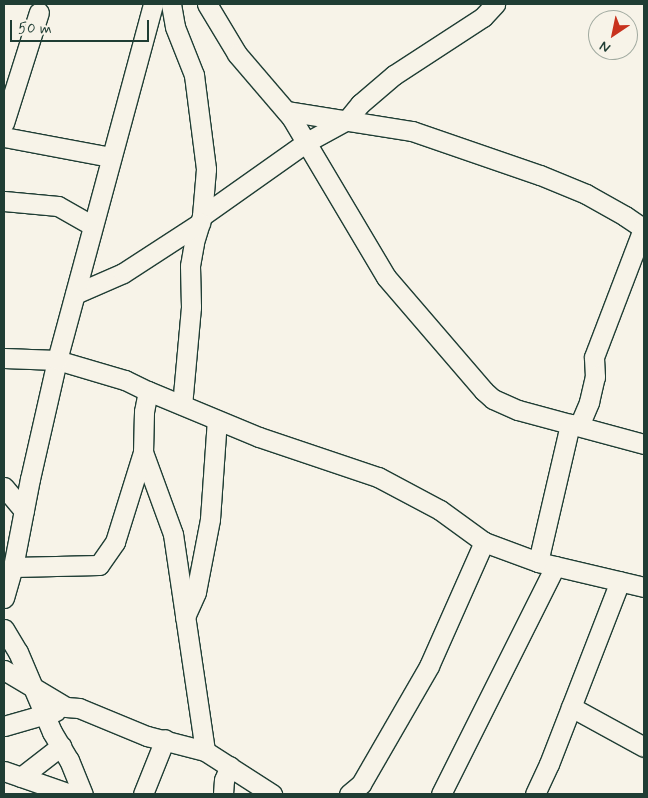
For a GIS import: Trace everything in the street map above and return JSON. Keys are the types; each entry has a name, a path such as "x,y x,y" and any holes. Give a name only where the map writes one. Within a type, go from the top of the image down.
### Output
{"street":[{"path":"4,598 13,567 57,360 152,4"},
{"path":"171,4 176,27 194,75 206,169 201,220 190,266 191,307 182,405"},
{"path":"207,4 237,54 286,112 386,277 484,391 493,399 518,410 644,444"},
{"path":"75,294 123,273 201,220 305,143 347,120 360,104 394,75 483,17 495,4"},
{"path":"4,123 39,12"},
{"path":"286,112 412,131 540,175 586,194 644,228 594,357 593,385 589,402 575,425 547,564 441,794"},
{"path":"4,137 112,157"},
{"path":"4,200 58,206 93,226"},
{"path":"4,358 57,360 125,380 259,437 378,477 440,510 484,542 547,564 644,587"},
{"path":"13,567 99,565 115,542 143,452 144,412 148,391"},
{"path":"185,617 196,592 210,519 218,420"},
{"path":"143,452 173,534 205,751"},
{"path":"4,487 24,511"},
{"path":"126,511 158,492"},
{"path":"349,794 361,784 429,666 484,542"},
{"path":"535,794 620,581"},
{"path":"4,629 18,652 83,794"},
{"path":"4,670 66,707 79,708 147,736 165,739 205,751 272,794"},
{"path":"4,726 46,716 66,707"},
{"path":"571,707 644,747"},
{"path":"143,794 165,739"},
{"path":"12,774 61,746"},
{"path":"223,794 224,780 230,766"},
{"path":"12,774 68,794"}]}
